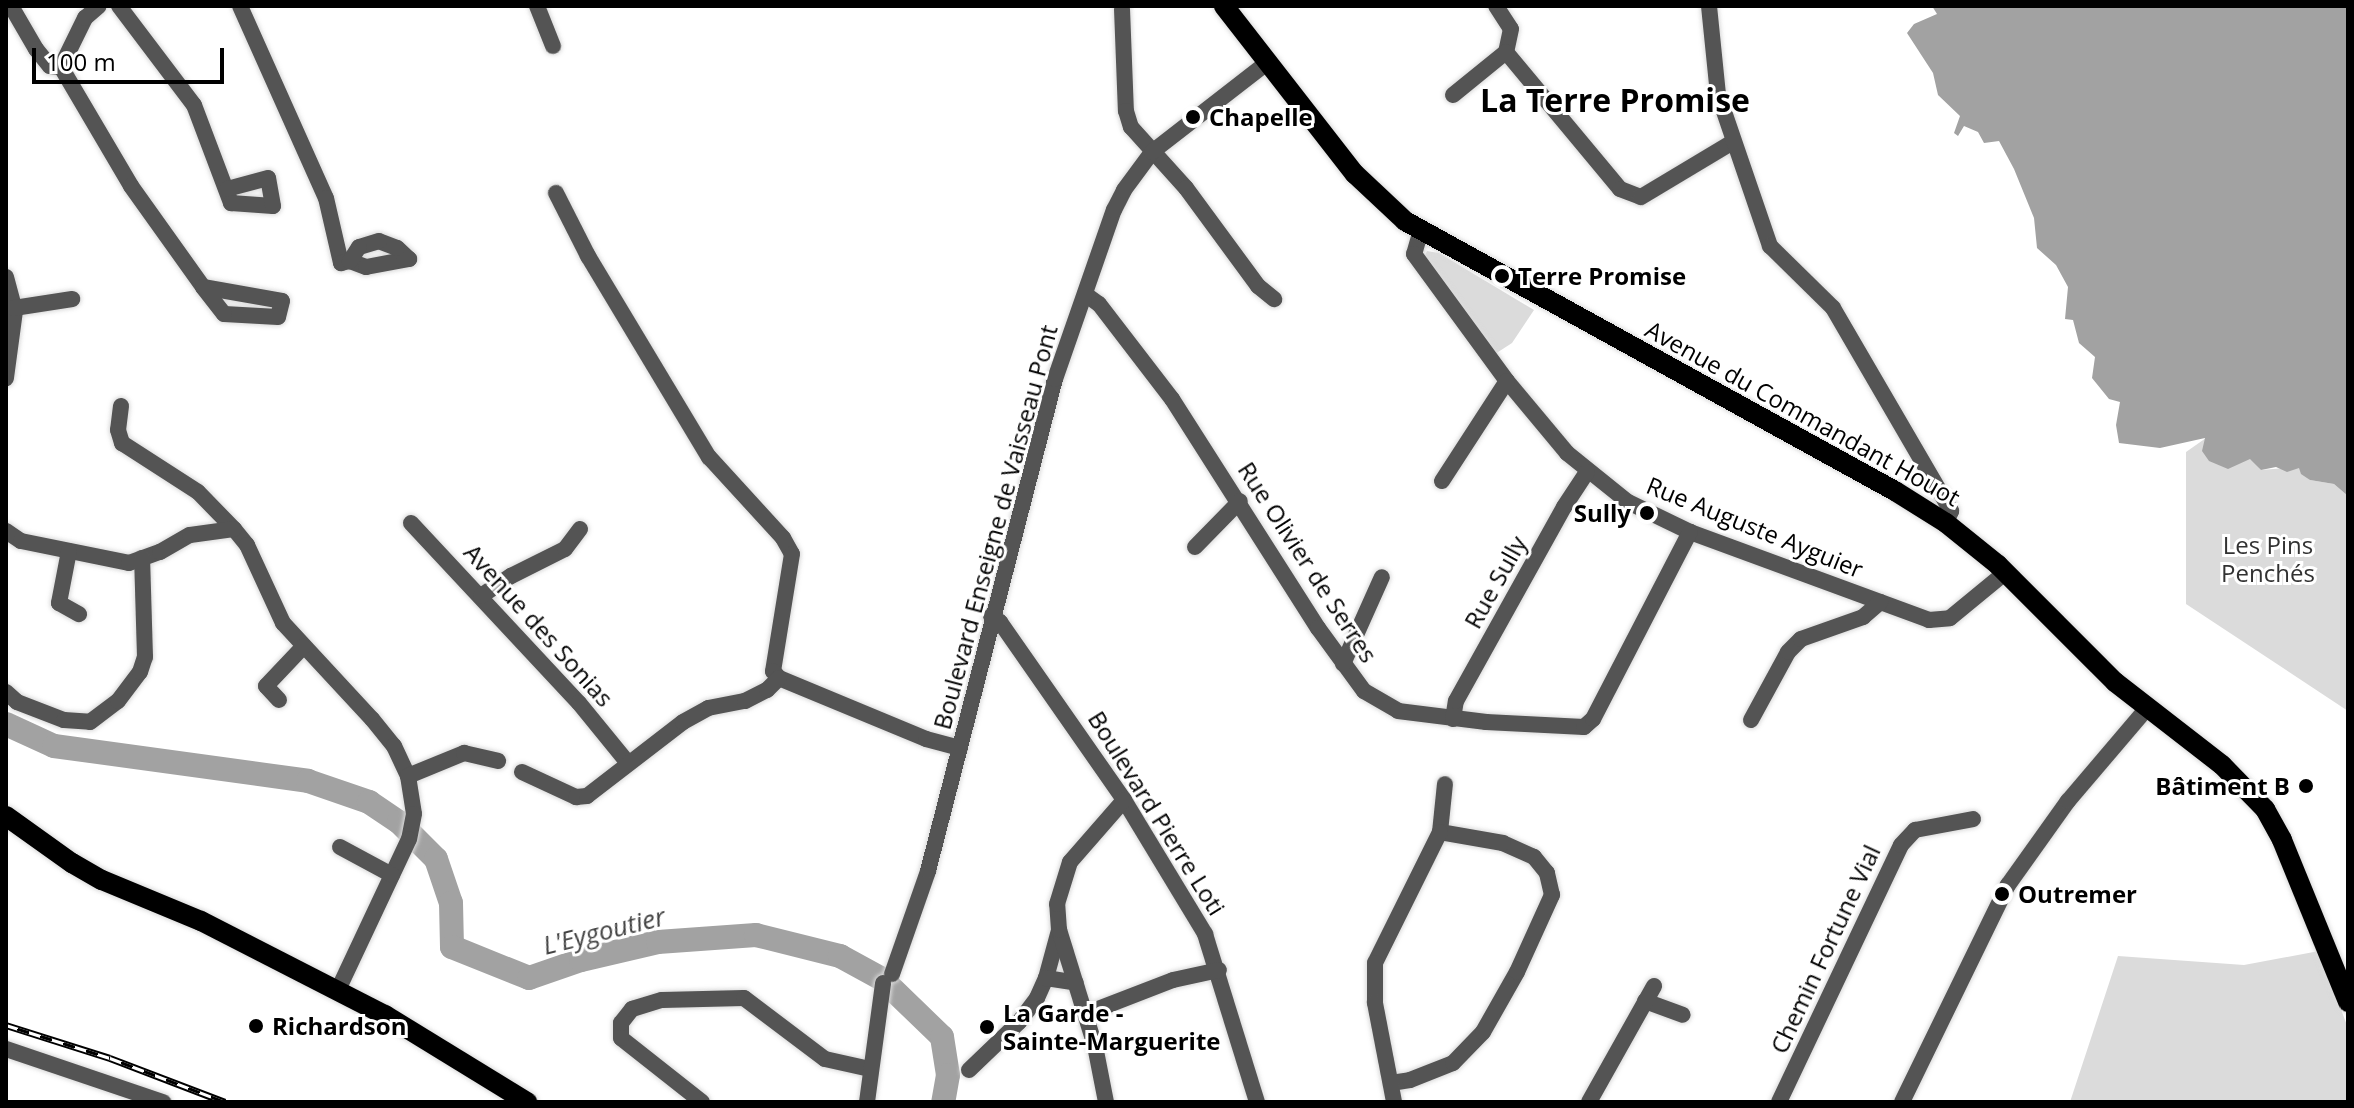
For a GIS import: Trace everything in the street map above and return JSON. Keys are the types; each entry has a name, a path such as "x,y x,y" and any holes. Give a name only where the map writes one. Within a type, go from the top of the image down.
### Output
{"main road":[{"name":"Avenue du Commandant Houot","path":"1224,6 1355,174 1388,208 1421,230 1840,460 1946,523 2006,572 2079,648 2222,765 2265,809 2282,840 2348,1002"},
{"path":"6,816 72,863 102,880 201,921 338,990 394,1020 527,1102"}],"street":[{"path":"11,6 36,49 50,66 61,67"},
{"path":"61,67 85,18 99,6"},
{"path":"119,6 194,105 227,189"},
{"path":"240,6 326,198 345,262"},
{"path":"537,6 553,46"},
{"path":"1453,95 1506,52 1511,29 1496,6"},
{"path":"1709,6 1718,94 1770,246 1833,308 1951,511 1946,523"},
{"path":"1122,7 1127,120 1186,188 1258,286 1274,299"},
{"path":"1506,52 1620,189 1641,197 1733,142"},
{"name":"Boulevard Enseigne de Vaisseau Pont","path":"867,1102 870,1069 888,978 928,871 991,616 1055,379 1124,190 1152,152 1268,62"},
{"path":"61,67 131,186 203,287"},
{"path":"556,193 588,256 709,457 783,538 792,554 773,671 779,678 926,739 960,748"},
{"name":"Rue Auguste Ayguier","path":"1421,230 1414,254 1507,381 1544,428 1587,472 1637,508 1690,532 1929,620 1950,618 2006,572"},
{"path":"6,277 14,308 14,336 6,378"},
{"name":"Rue Olivier de Serres","path":"1085,294 1099,304 1172,399 1343,664 1364,691 1378,703 1398,711 1453,719 1584,727 1593,719 1690,532"},
{"path":"14,308 72,299"},
{"path":"1442,481 1507,381"},
{"path":"121,406 118,430 122,443 198,492 234,529 247,545 283,623 372,719 394,746 408,776 414,814 409,839 338,990"},
{"name":"Rue Sully","path":"1453,719 1456,701 1587,472"},
{"path":"1195,547 1240,501"},
{"name":"Avenue des Sonias","path":"411,523 481,596 628,763"},
{"path":"6,531 21,541 129,563 190,535 234,529"},
{"path":"481,596 511,576 565,549 580,529"},
{"path":"69,551 59,603 79,614"},
{"path":"6,692 17,702 64,720 90,722 118,701 140,672 145,657 142,558"},
{"path":"1343,664 1382,577"},
{"path":"1751,720 1788,652 1801,639 1863,617 1880,602"},
{"name":"Boulevard Pierre Loti","path":"991,616 1009,634 1124,800 1205,934 1219,970 1257,1102"},
{"path":"279,700 266,686 303,647"},
{"path":"522,772 576,797 587,796 628,763 708,708 745,701 767,690 779,678"},
{"path":"1902,1102 2008,885 2068,801 2148,707"},
{"path":"408,776 464,753 498,761"},
{"path":"1394,1102 1375,1003 1375,963 1440,832 1445,784"},
{"path":"1106,1102 1085,1014 1059,930 1057,904 1070,862 1124,800"},
{"name":"Chemin Fortune Vial","path":"1779,1102 1901,845 1915,830 1973,819"},
{"path":"1391,1083 1410,1080 1453,1063 1483,1032 1517,972 1552,895 1547,873 1534,857 1503,843 1440,832"},
{"path":"340,847 392,875"},
{"path":"969,1070 1019,1022 1037,998 1046,978 1059,930"},
{"path":"1085,1014 1173,980 1219,970"},
{"path":"1046,978 1076,983"},
{"path":"1589,1102 1650,993 1683,1015"},
{"path":"702,1102 621,1038 621,1023 632,1009 662,1000 744,998 825,1059 870,1069"},
{"path":"6,1049 163,1102"}],"green space":[{"path":"1427,251 1439,253 1534,310 1512,343 1495,354 1424,258"},
{"name":"Les Pins Penchés","path":"2206,438 2251,459 2261,470 2299,467 2310,480 2334,484 2348,496 2348,711 2186,604 2186,452"},
{"path":"2319,951 2348,1028 2348,1102 2070,1102 2118,956 2244,965"}],"shaded area":[{"path":"1932,6 2348,6 2348,496 2334,484 2310,480 2301,474 2299,468 2287,472 2276,467 2261,470 2250,459 2228,469 2209,461 2202,451 2205,438 2160,448 2119,443 2116,425 2120,402 2109,399 2092,378 2095,357 2079,343 2073,320 2065,319 2068,287 2056,265 2037,248 2034,218 2014,169 1999,141 1984,143 1978,132 1964,126 1958,136 1954,133 1960,116 1938,95 1933,73 1907,33 1914,24 1937,14"}],"waterway":[{"name":"L'Eygoutier","path":"6,724 54,746 308,781 369,802 399,822 436,859 451,903 452,947 529,978 581,960 658,942 756,935 840,956 882,979 942,1037 948,1075 943,1102"}],"railway":[{"path":"6,1025 110,1058 225,1102"}],"place":[{"name":"Chapelle","path":"1193,117"},
{"name":"Terre Promise","path":"1502,276"},
{"name":"Sully","path":"1647,513"},
{"name":"Bâtiment B","path":"2306,786"},
{"name":"Outremer","path":"2002,894"},
{"name":"Richardson","path":"256,1026"},
{"name":"La Garde - Sainte-Marguerite","path":"987,1027"}],"district":[{"name":"La Terre Promise","path":"1615,100"}]}
